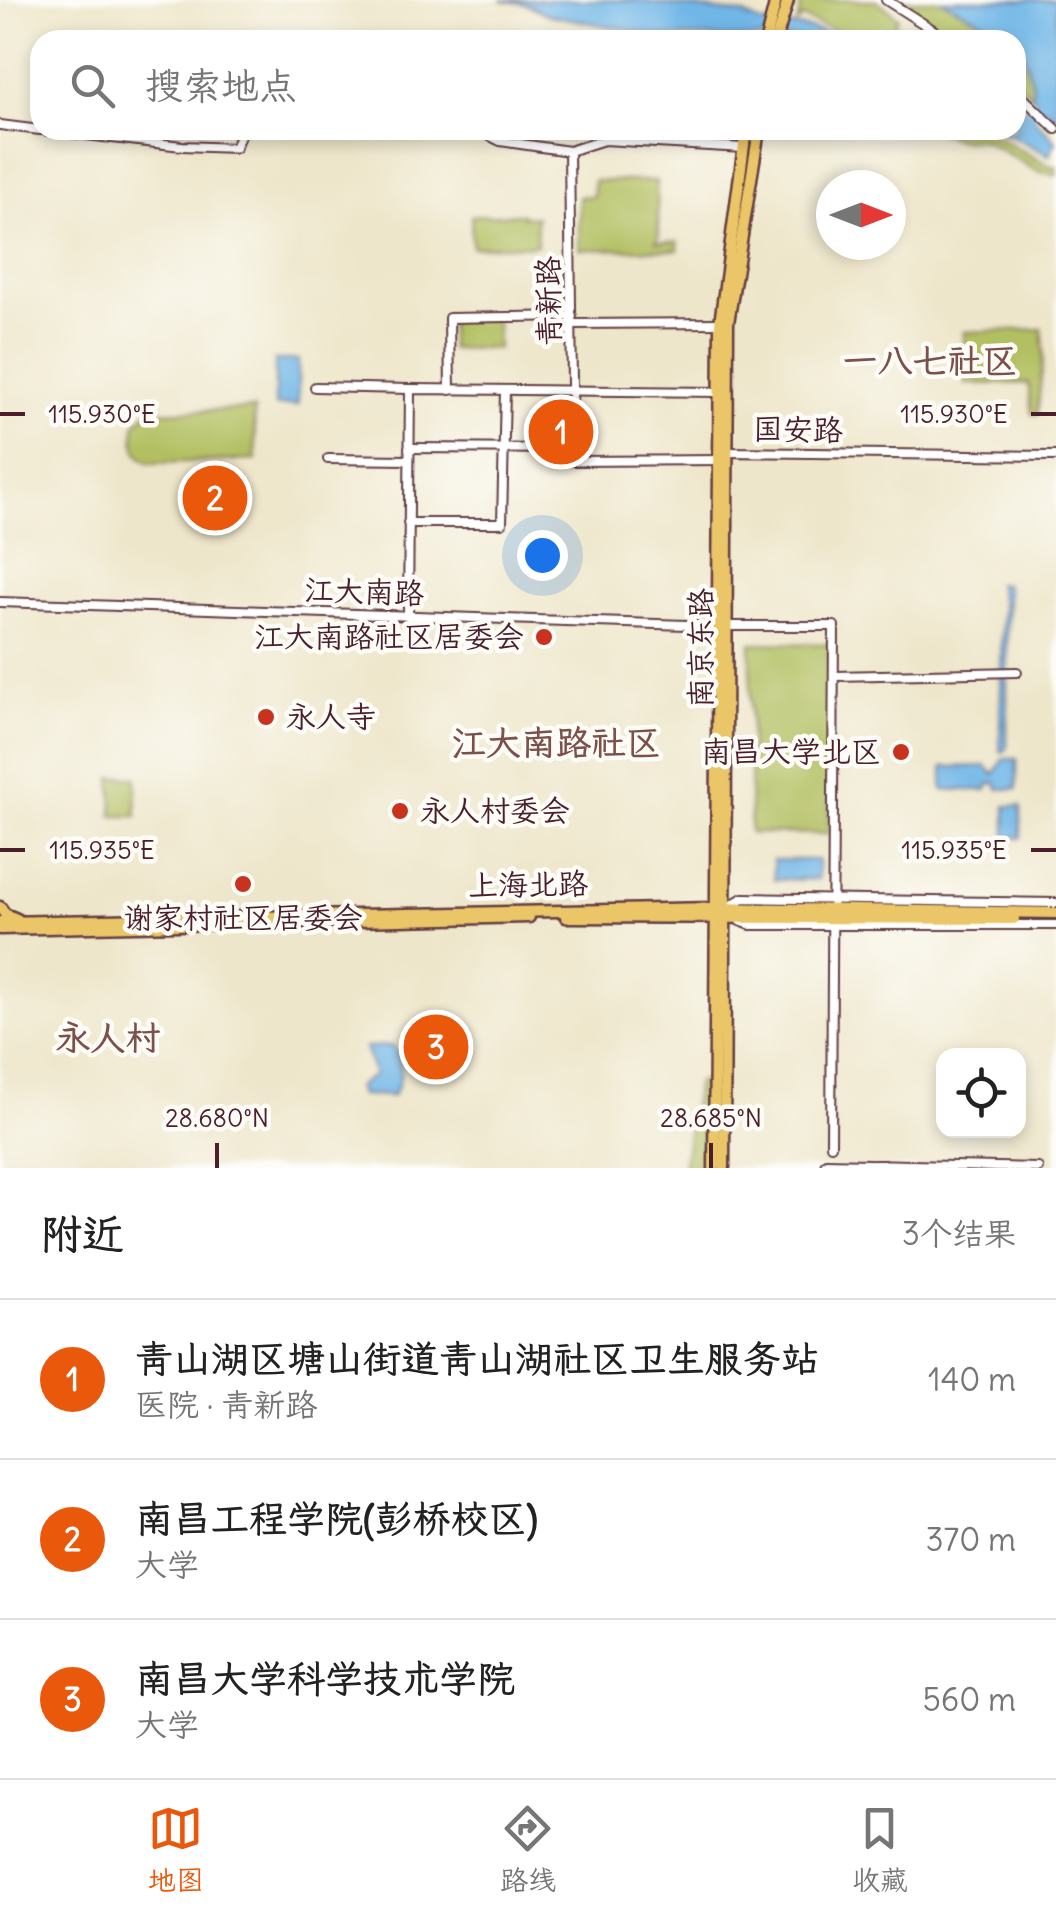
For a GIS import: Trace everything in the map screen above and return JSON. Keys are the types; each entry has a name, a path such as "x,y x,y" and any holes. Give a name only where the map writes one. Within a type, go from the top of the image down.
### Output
{"main road":[{"path":"775,30 776,0"},
{"path":"771,30 788,0"},
{"name":"南京东路","path":"722,456 718,392 720,324 745,140"},
{"name":"南京东路","path":"714,1168 720,912 722,456 728,323 757,140"},
{"path":"0,907 24,925 0,941"},
{"name":"南京东路","path":"720,912 724,1168"},
{"name":"上海北路","path":"0,926 720,912 1056,919"}],"street":[{"path":"886,0 933,30"},
{"path":"1026,100 1054,127"},
{"path":"0,125 30,129"},
{"path":"129,140 235,148 238,140"},
{"path":"498,140 568,152 604,140 744,148"},
{"name":"青新路","path":"568,152 573,449"},
{"path":"450,390 449,318 720,324"},
{"path":"316,387 718,392"},
{"path":"408,616 410,390"},
{"path":"408,523 502,523 505,390"},
{"path":"409,448 573,449"},
{"name":"国安路","path":"573,449 573,461 722,456 1056,456"},
{"path":"328,459 409,460"},
{"name":"江大南路","path":"0,602 722,626 834,626 836,676"},
{"path":"831,1145 836,676 1010,673"},
{"path":"720,912 743,898 835,912 1056,903"},
{"path":"824,1168 826,1162 1038,1168"}],"green space":[{"path":"802,0 876,0 898,17 893,30 834,30 802,18 797,23"},
{"path":"897,0 941,0 1000,30 945,30"},
{"path":"1026,62 1033,85 1031,95 1026,91"},
{"path":"984,140 1003,140 1056,166 1056,176 1037,171"},
{"path":"594,181 656,181 656,242 678,242 678,250 579,249 579,197 593,196"},
{"path":"471,216 536,216 537,245 472,247"},
{"path":"496,317 497,348 450,349 449,318"},
{"path":"1042,329 1038,414 1032,414 1028,383 966,384 964,332"},
{"path":"254,409 256,460 150,463 140,456 136,446 136,423 148,412"},
{"path":"751,643 830,644 829,834 750,833"},
{"path":"112,777 136,777 137,816 113,816"},
{"path":"703,1081 704,1168 683,1168 697,1082"}],"water":[{"path":"500,0 633,0 742,14 761,23 815,30 629,30 549,15 526,4"},
{"path":"941,0 1056,0 1056,118 1031,95 1026,30 1000,30"},
{"path":"1026,110 1056,141 1049,155 1020,140 1026,140"},
{"path":"275,360 298,360 298,405 275,406"},
{"path":"997,584 1005,584 1007,589 1007,749 1003,752 1002,603"},
{"path":"1004,759 1017,759 1017,789 998,789 996,783 989,784 987,790 943,790 943,767 986,766 994,775"},
{"path":"1006,806 1021,806 1021,838 1006,837"},
{"path":"773,860 818,860 818,879 774,880"},
{"path":"393,1046 401,1071 392,1096 360,1095 357,1087 374,1075 365,1047"}],"waterway":[{"path":"1026,118 1045,100"}],"place":[{"name":"青山湖区塘山街道青山湖社区卫生服务站","path":"561,432"},
{"name":"南昌工程学院(彭桥校区)","path":"215,498"},
{"name":"江大南路社区居委会","path":"544,637"},
{"name":"永人寺","path":"266,717"},
{"name":"南昌大学北区","path":"901,752"},
{"name":"永人村委会","path":"400,811"},
{"name":"谢家村社区居委会","path":"243,884"},
{"name":"南昌大学科学技术学院","path":"436,1047"}],"district":[{"name":"一八七社区","path":"930,361"},
{"name":"江大南路社区","path":"556,743"},
{"name":"永人村","path":"108,1038"}]}
